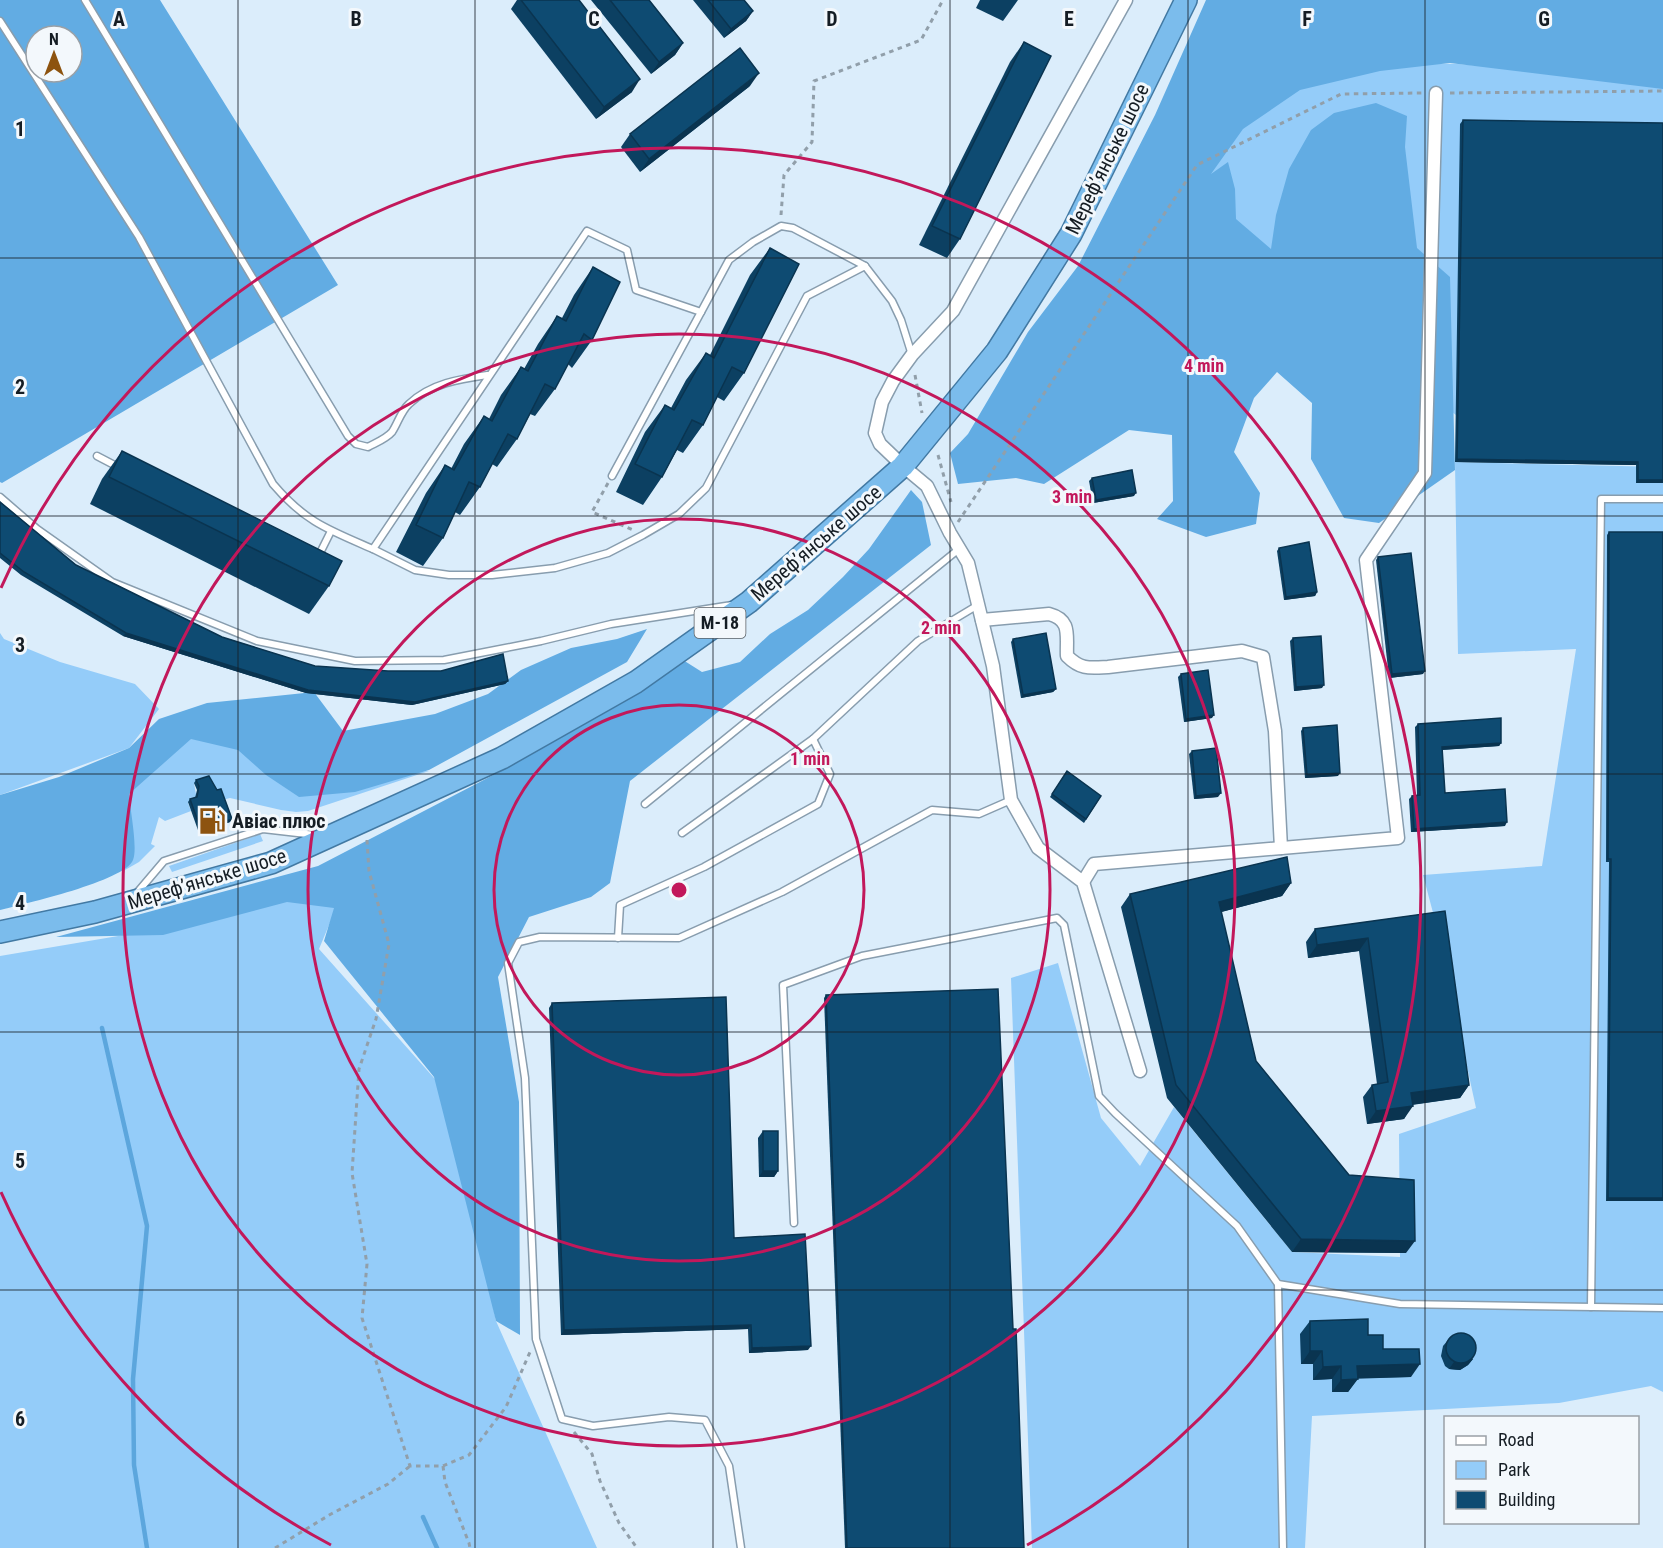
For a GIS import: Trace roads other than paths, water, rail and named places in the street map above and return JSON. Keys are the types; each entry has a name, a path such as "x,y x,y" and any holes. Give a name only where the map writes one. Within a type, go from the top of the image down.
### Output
{"highway":[{"name":"Мереф’янське шосе","path":"0,932 95,912 271,863 502,758 636,682 749,602 903,466 997,351 1071,234 1186,0"}],"street":[{"path":"1126,0 953,311 912,355 892,381 882,402 875,433 880,444 927,486 953,528 959,549 968,563 993,666 1011,800 1038,848 1083,882 1140,1071"},
{"path":"1083,882 1094,864 1398,838 1366,560 1425,473 1436,93"},
{"path":"982,620 1048,614 1059,616 1066,625 1067,656 1075,664 1086,668 1242,651 1263,657 1275,730 1281,848"}],"lane":[{"path":"85,0 348,436 356,444 368,447 391,433 408,404 444,382 488,375"},
{"path":"0,21 139,237 273,484 290,504 312,521 415,570 449,575 492,574 555,568 608,553 679,514 706,488 807,296 865,266"},
{"path":"612,476 729,260 753,242 781,226 794,228 865,266 892,302 901,320 912,355"},
{"path":"373,549 587,231 627,250 636,290 700,312"},
{"path":"97,456 128,472"},
{"path":"0,497 37,529 112,582 257,640 355,661 444,660 541,641 611,624 749,602"},
{"path":"1591,1307 1600,500 1663,499"},
{"path":"314,565 331,531"},
{"path":"645,804 959,549"},
{"path":"682,833 813,739 918,640 978,605"},
{"path":"618,938 620,905 704,867 818,804 830,774 813,739"},
{"path":"741,1548 729,1466 705,1420 669,1417 593,1426 562,1419 536,1339 525,1078 508,963 519,942 540,937 679,938 782,892 932,810 980,814 1011,800"},
{"path":"129,903 164,861 263,829 327,837"},
{"path":"794,1223 783,985 862,956 1057,918 1064,926 1099,1096 1114,1113 1237,1226 1278,1284 1283,1548"},
{"path":"1278,1284 1400,1304 1663,1308"}],"waterway":[{"path":"102,1028 147,1226 133,1379 134,1465 147,1548"},
{"path":"423,1517 437,1548"}],"place":[{"name":"Авіас плюс","path":"212,821"}]}
